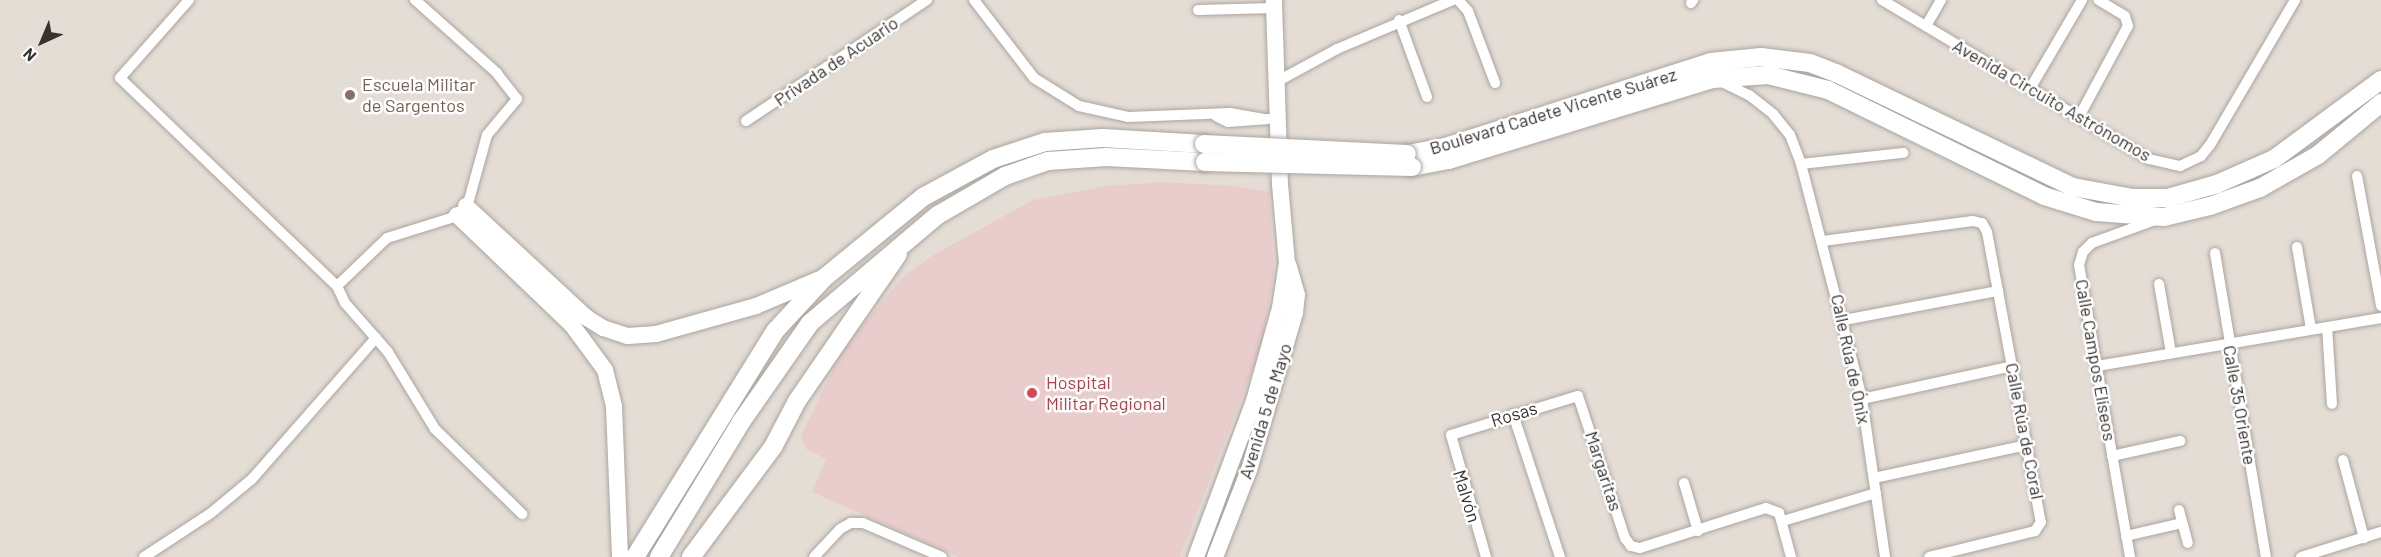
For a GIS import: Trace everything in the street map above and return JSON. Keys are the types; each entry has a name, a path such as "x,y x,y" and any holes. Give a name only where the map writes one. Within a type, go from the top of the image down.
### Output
{"main road":[{"name":"Avenida 5 de Mayo","path":"1215,557 1262,403 1287,263 1272,119 1278,81 1274,4"},
{"name":"Boulevard Cadete Vicente Suárez","path":"1410,161 1444,147 1711,62 1761,57 1810,63 1836,73 2073,187 2133,198 2168,198 2217,184 2274,159 2381,80"},
{"name":"Boulevard Cadete Vicente Suárez","path":"659,557 741,422 810,323 918,232 972,193 1048,161 1204,153 1410,161 1449,160 1713,79 1768,75 1794,79 1828,90 2044,196 2096,212 2164,217 2210,206 2260,188 2318,155 2381,103"},
{"name":"Boulevard Cadete Vicente Suárez","path":"635,557 761,353 824,278 923,197 993,159 1056,141 1103,138 1204,153"},
{"path":"462,211 587,318 603,328 628,336 656,334 756,306 824,278"},
{"path":"462,211 572,325 605,370 614,407 620,557"},
{"path":"691,557 773,447 797,401 891,263 918,232"},
{"name":"Avenida 5 de Mayo","path":"1196,557 1262,403"}],"street":[{"path":"189,0 120,78 337,286 345,303 376,338 435,429 522,514"},
{"path":"337,286 387,238 462,211 487,135 516,104 517,96 497,73 415,0"},
{"name":"Privada de Acuario","path":"746,121 927,0"},
{"path":"974,0 1034,78 1079,106 1128,117 1254,114 1272,119"},
{"path":"1278,81 1435,3 1456,0 1468,11 1495,83"},
{"name":"Avenida Circuito Astrónomos","path":"1882,0 2080,115 2149,159 2167,165 2191,163 2210,146 2295,3"},
{"path":"1926,26 1941,0"},
{"path":"2031,87 2082,0"},
{"path":"2080,115 2128,26 2125,16 2098,0"},
{"path":"1198,10 1274,4"},
{"path":"1399,20 1426,97"},
{"name":"Calle Rúa de Ónix","path":"1713,79 1749,95 1773,114 1790,135 1801,164 1844,320 1862,399 1885,557"},
{"path":"1801,164 1903,153"},
{"path":"2357,176 2381,306"},
{"name":"Calle Campos Elíseos","path":"2130,557 2080,258 2092,243 2164,217"},
{"name":"Calle Rúa de Coral","path":"1823,241 1973,220 1982,223 2013,366 2040,528 1929,557"},
{"path":"2297,247 2311,329"},
{"name":"Calle 35 Oriente","path":"2214,253 2266,557"},
{"path":"2159,284 2171,353"},
{"path":"1844,320 1998,291"},
{"path":"2097,366 2381,318"},
{"path":"2327,327 2332,404"},
{"path":"144,557 233,498 273,459 376,338"},
{"path":"1862,399 2013,366"},
{"name":"Rosas","path":"1451,435 1513,414 1578,396"},
{"name":"Margaritas","path":"1578,396 1625,538 1631,546 1640,548 1698,531"},
{"path":"1513,414 1560,557"},
{"name":"Malvón","path":"1451,435 1486,557"},
{"path":"2112,456 2180,441"},
{"path":"1874,478 2027,445"},
{"path":"2343,460 2364,538"},
{"path":"1684,483 1698,531 1773,509 1783,521 1791,557"},
{"path":"1783,521 1876,493"},
{"path":"2179,510 2188,543"},
{"path":"814,557 840,529 851,523 863,523 942,557"},
{"path":"2126,536 2182,523"},
{"path":"2301,557 2381,532"},
{"path":"2344,544 2347,557"}],"shaded area":[{"name":"Hospital Militar Regional","path":"1163,182 1235,186 1269,192 1274,270 1262,345 1180,557 959,557 812,492 826,459 806,449 801,436 842,350 902,278 930,257 1033,200 1106,186"}],"place":[{"name":"Escuela Militar de Sargentos","path":"350,95"},
{"name":"Hospital Militar Regional","path":"1032,393"}]}
